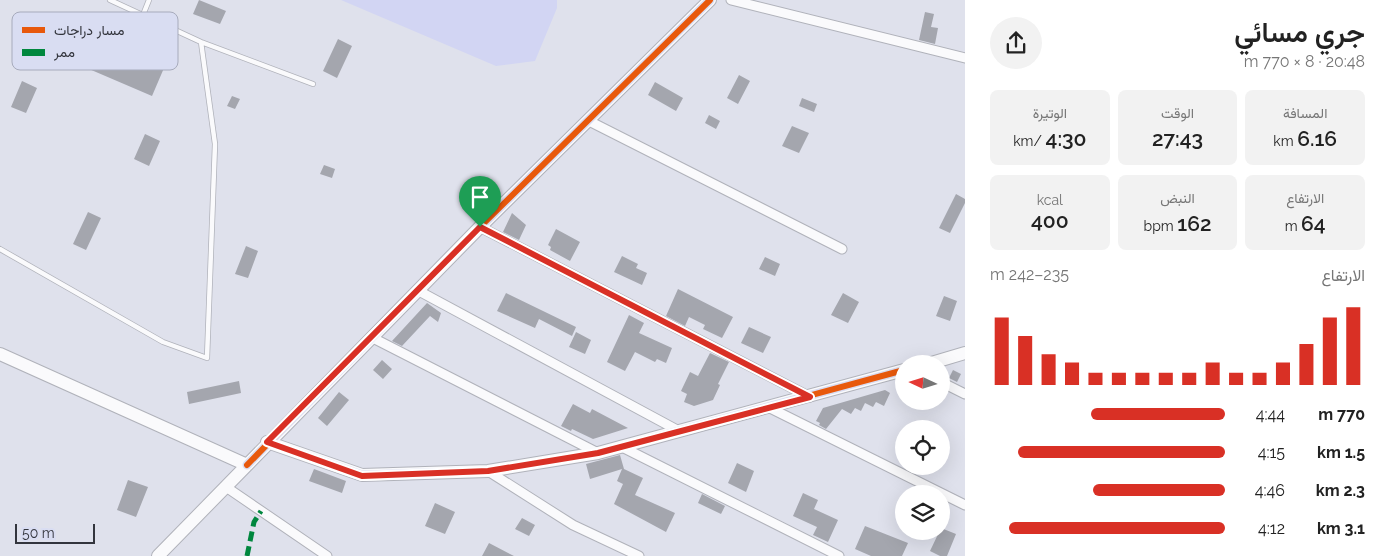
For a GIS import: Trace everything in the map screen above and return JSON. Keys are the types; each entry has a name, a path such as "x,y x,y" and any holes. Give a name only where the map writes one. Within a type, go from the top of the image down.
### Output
{"street":[{"path":"158,556 417,290 710,0"},
{"path":"731,0 965,58"},
{"path":"589,121 842,249"},
{"path":"480,227 810,397"},
{"path":"417,290 679,431"},
{"path":"371,337 598,453"},
{"path":"0,354 247,465"},
{"path":"950,358 965,354"},
{"path":"267,442 362,476 488,471 598,453 770,408 895,373"},
{"path":"950,386 965,394"},
{"path":"770,408 965,505"},
{"path":"620,446 839,556"},
{"path":"488,471 572,525 639,556"},
{"path":"226,487 326,556"}],"lane":[{"path":"110,0 138,12"},
{"path":"144,12 149,0"},
{"path":"178,31 201,42 313,84"},
{"path":"0,249 163,342 207,358 215,144 201,42"}],"shaded area":[{"path":"341,0 557,0 557,8 535,61 496,66"}],"building":[{"path":"199,0 226,11 220,24 193,14"},
{"path":"925,12 934,14 931,27 938,28 935,44 919,40"},
{"path":"338,39 352,46 337,78 323,71"},
{"path":"91,70 163,70 152,96"},
{"path":"739,75 750,81 738,104 727,98"},
{"path":"22,81 37,88 26,113 11,107"},
{"path":"655,82 683,98 676,111 648,95"},
{"path":"232,96 240,99 235,109 227,106"},
{"path":"802,98 817,104 814,112 799,106"},
{"path":"709,115 720,121 716,129 705,123"},
{"path":"792,126 809,133 799,153 782,146"},
{"path":"145,134 160,141 149,166 134,159"},
{"path":"324,165 335,169 332,178 320,174"},
{"path":"956,194 965,199 965,203 950,233 939,228"},
{"path":"88,212 101,218 86,250 73,244"},
{"path":"512,213 526,225 519,240 503,232"},
{"path":"556,229 580,242 570,261 550,250 551,247 548,245"},
{"path":"246,246 258,251 248,278 235,274"},
{"path":"622,256 638,264 636,268 647,273 642,285 614,272"},
{"path":"765,257 780,264 775,276 759,269"},
{"path":"678,289 733,317 722,338 703,329 705,325 689,317 685,326 666,316"},
{"path":"506,293 576,327 572,336 539,319 535,328 497,311"},
{"path":"843,293 859,302 848,323 831,315"},
{"path":"944,296 957,301 950,321 936,316"},
{"path":"427,303 441,313 438,322 430,316 402,346 392,341"},
{"path":"629,315 644,323 639,333 672,348 666,363 657,359 655,362 635,352 625,371 607,362"},
{"path":"749,327 771,337 763,353 741,343"},
{"path":"576,332 591,340 585,354 569,347"},
{"path":"710,353 729,362 718,384 720,385 713,400 694,406 684,402 687,394 681,391 690,372 698,376"},
{"path":"382,360 392,369 383,379 373,370"},
{"path":"953,370 961,374 957,382 950,378"},
{"path":"239,381 241,393 189,404 187,392"},
{"path":"885,390 890,393 884,406 876,402 873,407 865,403 861,411 855,408 851,414 842,409 826,429 816,421 823,408"},
{"path":"339,392 349,400 327,426 318,418"},
{"path":"573,404 590,413 592,409 628,428 593,439 572,429 571,431 561,426"},
{"path":"620,455 624,469 643,478 635,495 675,513 666,532 614,504 623,484 617,481 622,469 590,479 586,464"},
{"path":"737,463 754,471 746,492 728,483"},
{"path":"314,469 346,481 342,493 309,481"},
{"path":"128,480 148,487 136,517 117,510"},
{"path":"803,493 818,500 814,509 838,520 828,542 813,535 817,527 793,516"},
{"path":"702,494 725,506 721,514 698,503"},
{"path":"435,503 455,512 445,534 425,526"},
{"path":"522,518 535,525 529,536 515,529"},
{"path":"865,526 895,538 895,540 908,543 902,556 871,556 855,549"},
{"path":"950,532 956,534 947,556 940,556 930,551 935,540 950,540"},
{"path":"489,543 514,556 482,556"}],"marked path":[{"path":"247,556 254,522 261,511"}],"cycle path":[{"path":"247,465 480,227 710,0"},
{"path":"267,442 362,475 488,471 598,453 895,372"}],"route":[{"path":"480,227 810,397 598,453 488,471 362,476 267,442 480,227"}]}
